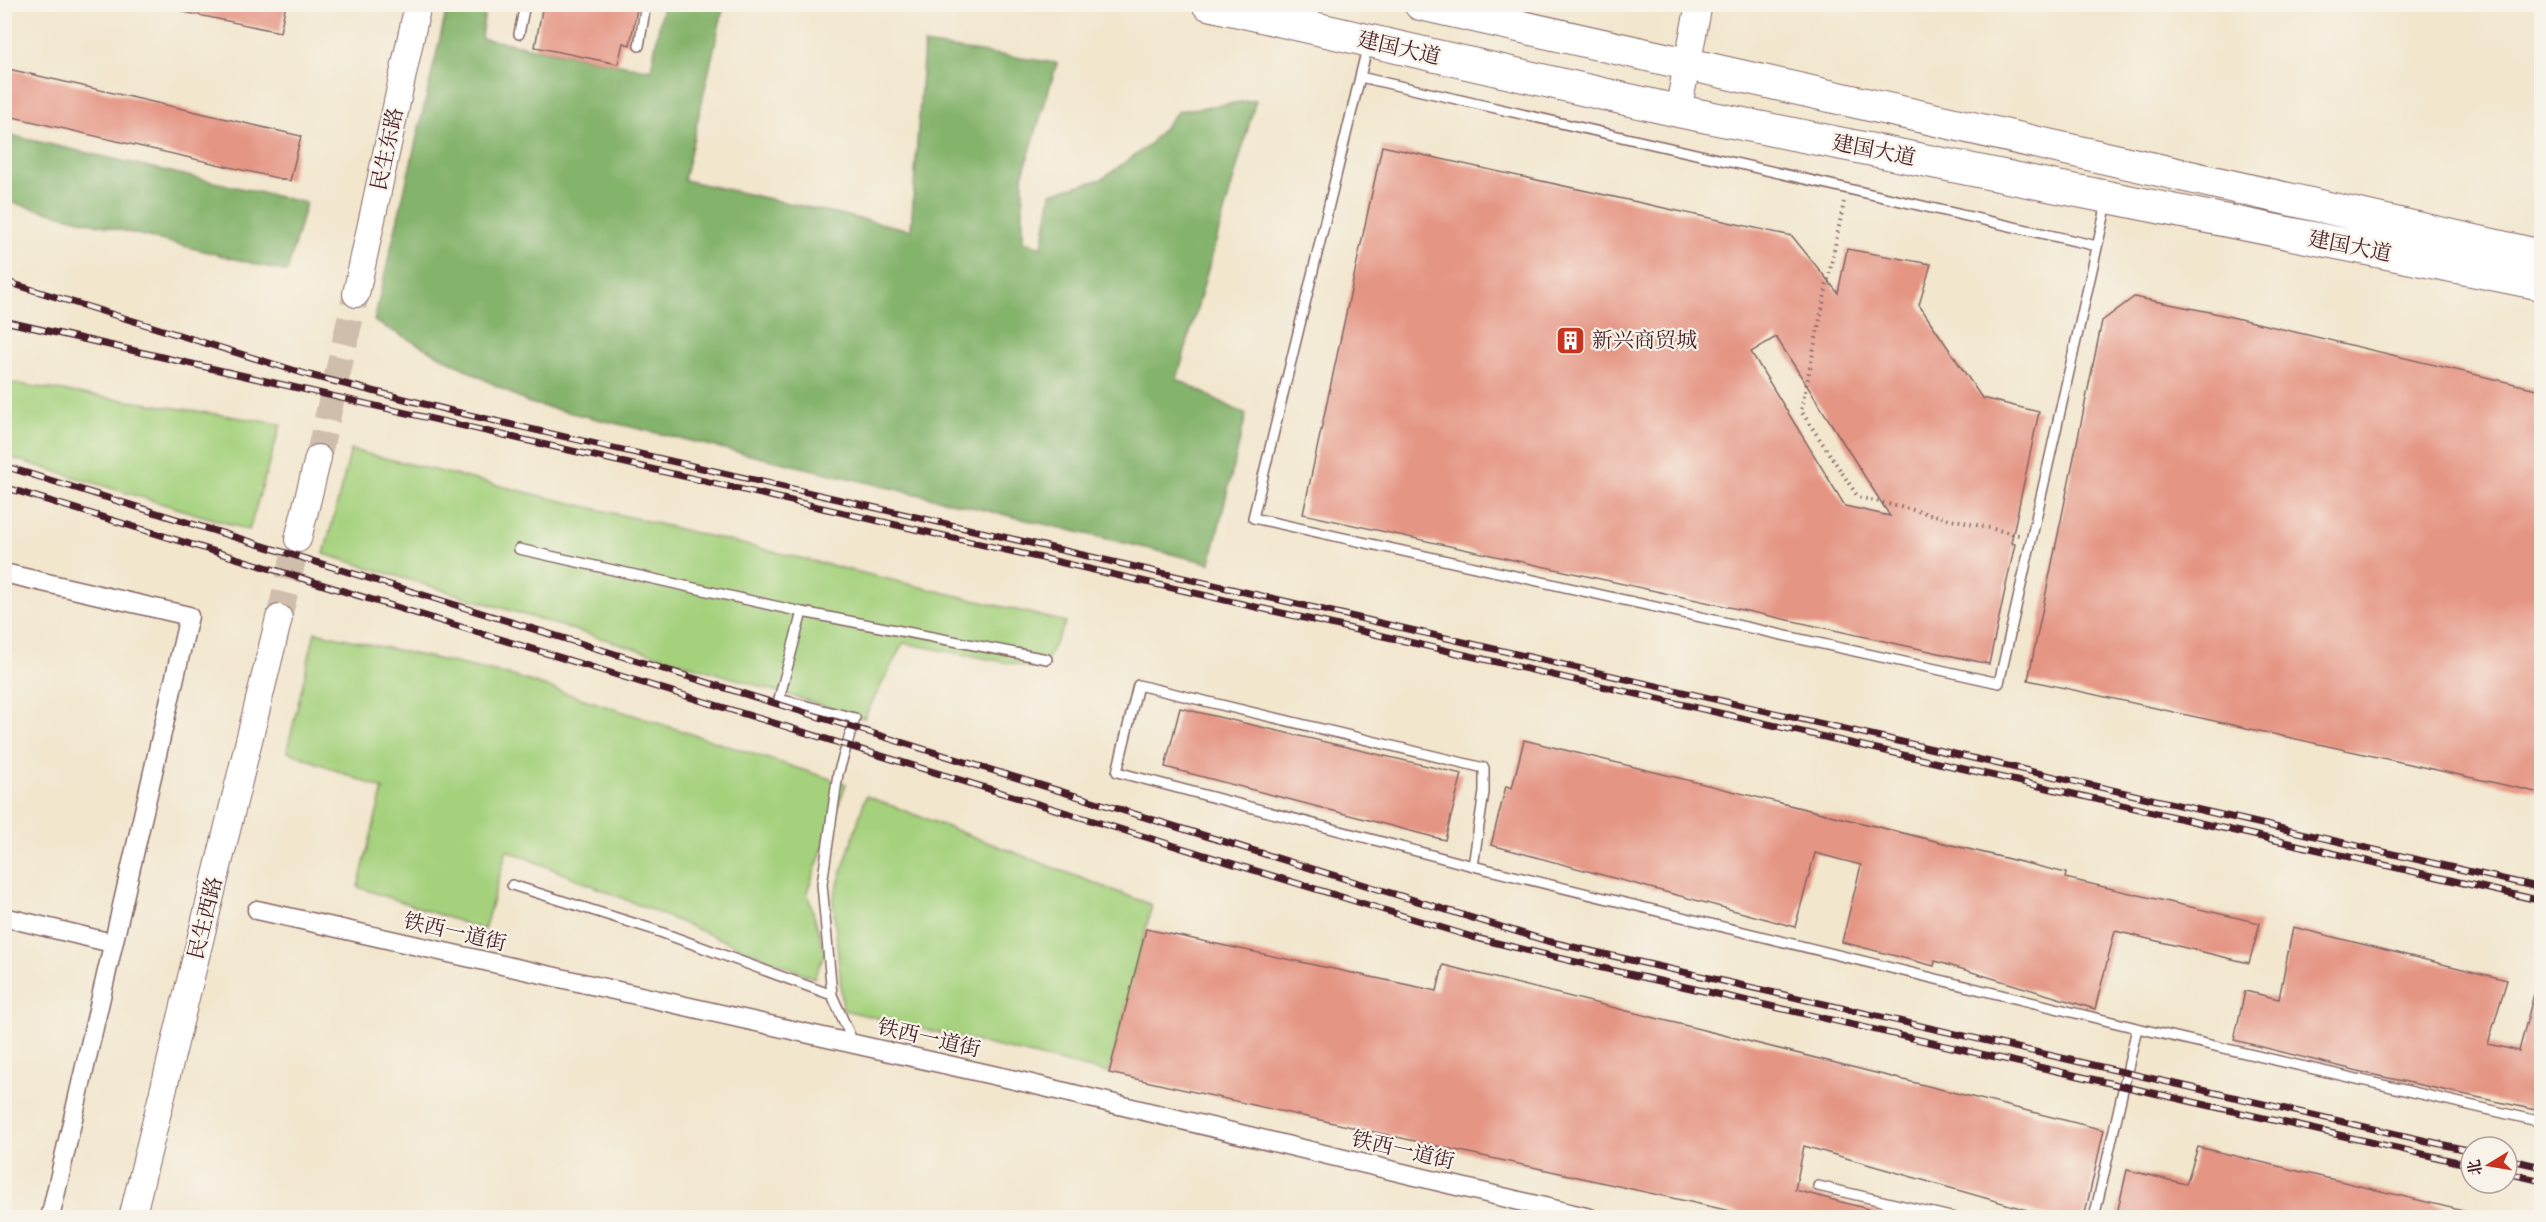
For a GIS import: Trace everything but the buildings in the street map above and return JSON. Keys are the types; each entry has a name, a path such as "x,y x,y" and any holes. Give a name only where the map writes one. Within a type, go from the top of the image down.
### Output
{"highway":[{"name":"建国大道","path":"1208,4 1678,111 2541,284"},
{"name":"建国大道","path":"1420,4 2541,256"}],"main road":[{"name":"民生东路","path":"356,294 418,4"},
{"path":"1678,111 1700,4"},
{"path":"298,539 318,458"},
{"name":"民生西路","path":"132,1218 279,618"}],"street":[{"path":"4,573 189,616 50,1218"},
{"name":"铁西一道街","path":"257,910 1015,1080 1590,1218"},
{"path":"4,917 112,943"}],"lane":[{"path":"519,34 525,4"},
{"path":"639,46 646,4"},
{"path":"1368,41 1253,518 1999,683 2108,197"},
{"path":"1360,77 2097,246"},
{"path":"519,549 802,612 1047,659"},
{"path":"802,612 779,699 855,718 838,774 822,884 832,995 854,1044"},
{"path":"1473,866 1485,792 1484,768 1138,685 1117,772 1473,866 2137,1028 2541,1122"},
{"path":"512,885 652,929 832,995"},
{"path":"2094,1218 2137,1028"},
{"path":"1818,1186 1955,1218"}],"path":[{"path":"1846,188 1802,411 1858,496 2032,538"}],"green space":[{"path":"448,4 486,5 481,38 651,70 663,5 724,5 684,180 911,230 924,44 1057,63 1023,174 1023,241 1042,247 1051,193 1102,179 1149,145 1178,111 1256,100 1177,379 1246,415 1210,563 529,403 374,321"},
{"path":"5,134 306,203 287,272 5,201"},
{"path":"4,382 281,424 249,530 5,456"},
{"path":"351,450 1066,622 1042,669 903,643 864,718 324,554"},
{"path":"315,632 513,676 846,784 807,892 825,953 814,978 507,850 484,930 358,887 383,789 287,751"},
{"path":"866,796 1152,905 1109,1073 843,1010 833,900"}],"tunnel":[{"path":"318,458 356,294"},
{"path":"279,618 298,539"}],"railway":[{"path":"4,281 309,375 456,412 2542,888"},
{"path":"4,321 2542,901"},
{"path":"4,466 1547,941 2459,1148"},
{"path":"4,487 1472,937 2459,1162"},
{"path":"2519,1162 2542,1167"},
{"path":"2519,1176 2542,1181"}],"place":[{"name":"新兴商贸城","path":"1571,340"}]}
